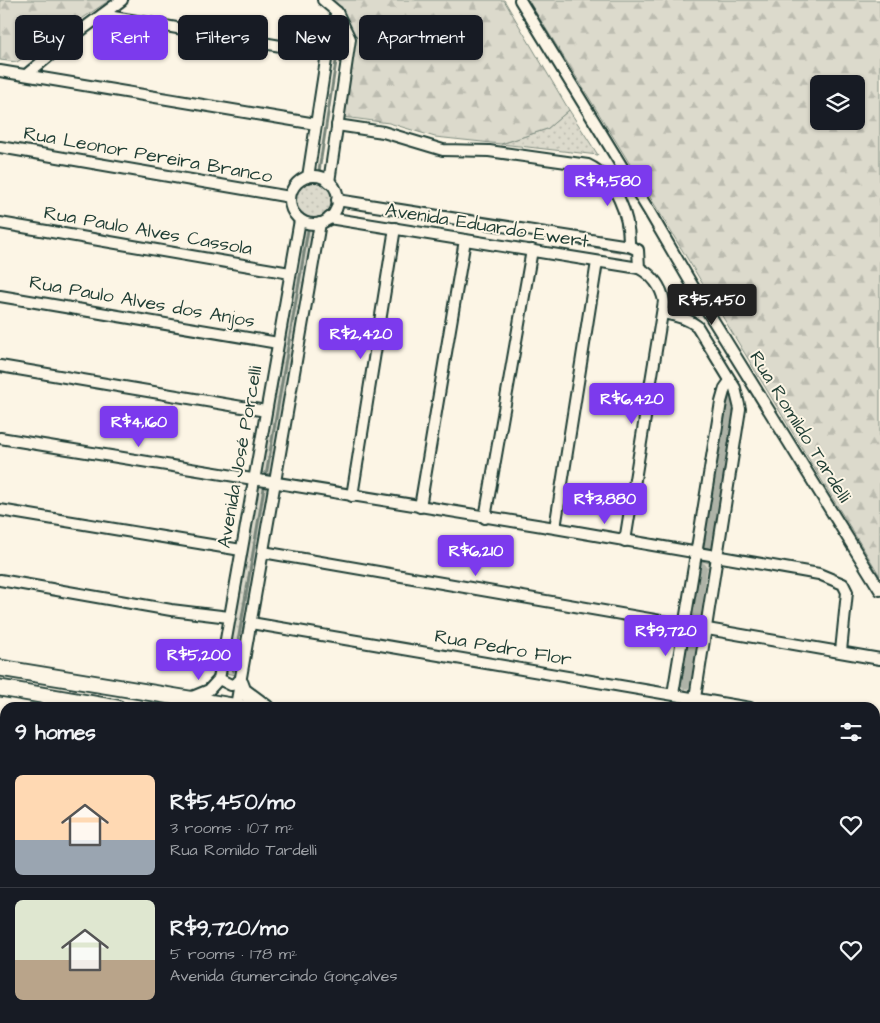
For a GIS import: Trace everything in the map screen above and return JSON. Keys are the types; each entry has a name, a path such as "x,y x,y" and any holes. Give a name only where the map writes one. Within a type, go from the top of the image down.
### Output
{"main road":[{"path":"0,668 211,702"},
{"path":"240,683 243,691 257,702"},
{"path":"0,688 82,702"}],"street":[{"path":"102,15 122,0"},
{"path":"323,0 337,12 350,39 329,182"},
{"name":"Rua Romildo Tardelli","path":"520,0 649,211 705,307 880,590"},
{"path":"26,75 93,22"},
{"path":"168,26 278,46"},
{"path":"308,177 326,60"},
{"path":"0,71 316,124"},
{"path":"337,124 382,132 443,150 489,151 588,165 602,174 625,211 629,228 629,246 638,250 639,268 650,275 662,292 663,313 625,541"},
{"name":"Rua Leonor Pereira Branco","path":"0,147 290,197"},
{"path":"308,177 318,177 329,182 338,200 337,207 325,221 307,223 300,220 291,208 290,197 298,182 308,177"},
{"name":"Avenida Eduardo Ewert","path":"338,200 629,246"},
{"name":"Avenida José Porcelli","path":"219,679 300,220"},
{"name":"Avenida Eduardo Ewert","path":"325,221 395,228 639,268"},
{"name":"Avenida José Porcelli","path":"239,702 240,683 275,484 325,221"},
{"name":"Rua Paulo Alves Cassola","path":"0,223 290,273"},
{"path":"352,496 395,228"},
{"path":"420,507 465,240"},
{"path":"485,518 532,250"},
{"path":"555,528 597,262"},
{"name":"Rua Paulo Alves dos Anjos","path":"0,296 278,342"},
{"path":"663,313 681,317 697,326 738,396 740,409 695,698"},
{"path":"0,366 266,411"},
{"path":"673,694 721,402 725,388 730,381"},
{"path":"0,438 555,528 819,574 843,584 846,592 841,651"},
{"path":"0,510 241,550"},
{"path":"263,552 880,659"},
{"path":"0,580 171,610 230,617"},
{"name":"Rua Pedro Flor","path":"251,623 717,702"},
{"path":"189,698 209,690 219,679 231,685 240,683"}],"green space":[{"path":"0,0 110,0 83,18 83,15 15,15 15,60 20,60 17,62 0,60"},
{"path":"329,0 504,0 569,110 547,129 501,144 435,137 389,123 343,117 354,38 349,27 349,15 344,15"},
{"path":"528,0 880,0 880,576"},
{"path":"569,110 598,155 501,144 547,129"},
{"path":"314,179 329,185 335,200 329,215 314,221 299,215 293,200 299,185"},
{"path":"302,226 315,228 272,474 260,472"},
{"path":"729,398 738,403 715,548 709,552 701,548 725,400"},
{"path":"256,484 269,486 238,675 223,673"},
{"path":"702,561 710,563 711,568 702,620 699,623 694,623 689,618 698,563"},
{"path":"690,629 698,632 699,636 690,691 687,692 679,691 677,688 687,631"}],"waterway":[{"path":"319,171 336,60"},
{"path":"479,227 631,253"},
{"path":"266,476 308,230"},
{"path":"708,545 731,402"},
{"path":"233,671 264,488"},
{"path":"696,614 702,568"},
{"path":"685,684 693,634"}]}
